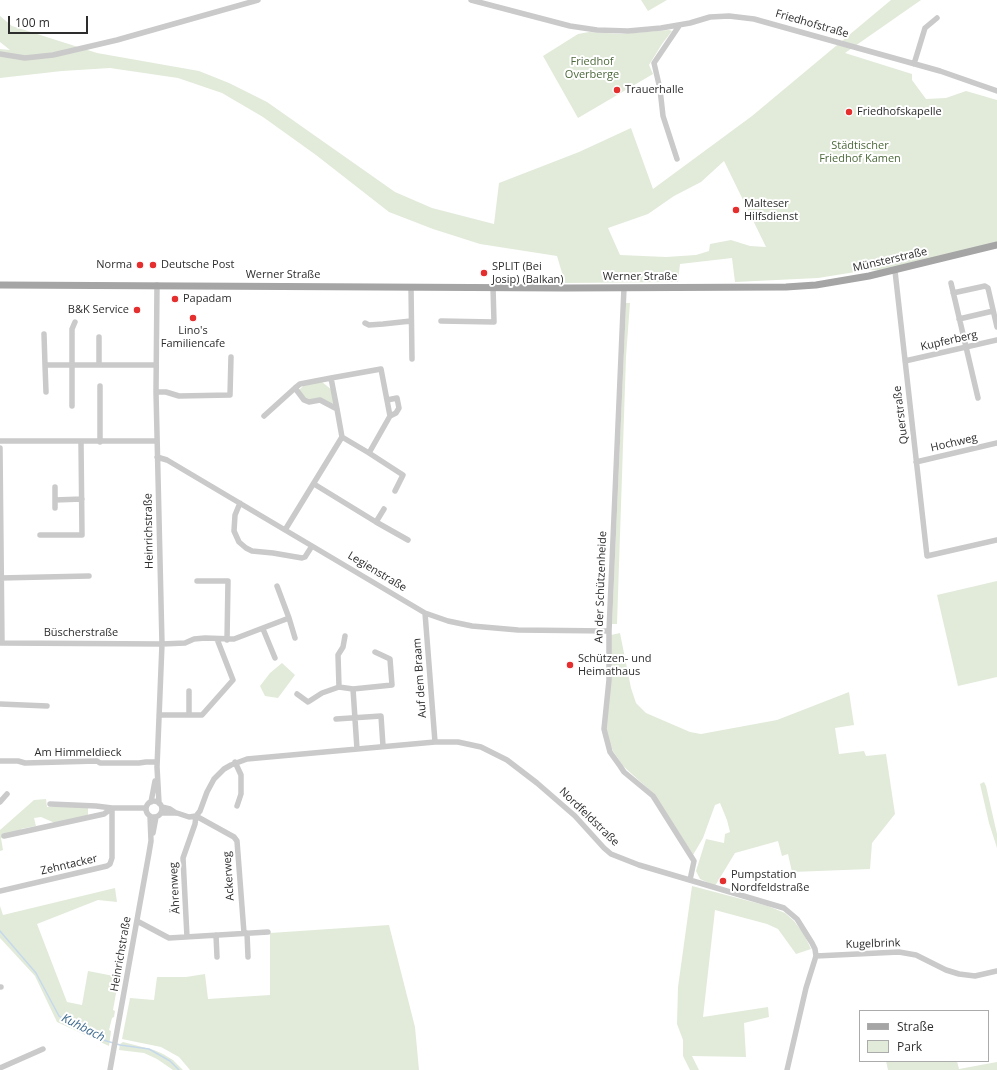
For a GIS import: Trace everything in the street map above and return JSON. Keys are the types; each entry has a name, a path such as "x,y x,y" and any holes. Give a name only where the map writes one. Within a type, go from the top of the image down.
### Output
{"main road":[{"name":"Münsterstraße","path":"786,287 844,281 894,271 997,245"},
{"name":"Werner Straße","path":"0,285 624,288 786,287"}],"street":[{"path":"0,54 25,58 53,55 117,40 258,0"},
{"name":"Friedhofstraße","path":"471,0 570,26 588,29 628,31 679,26 710,17 743,17 769,22 848,44 957,77 997,91"},
{"path":"914,64 925,28 937,18"},
{"path":"677,159 663,116 660,89 654,63 679,26"},
{"name":"Querstraße","path":"894,271 927,556 997,540"},
{"path":"951,283 978,398"},
{"name":"Heinrichstraße","path":"110,1070 157,811 156,777 162,644 156,392 157,285"},
{"path":"953,293 985,286 988,288 997,327"},
{"path":"411,287 412,359"},
{"path":"441,321 494,322 493,287"},
{"name":"An der Schützenheide","path":"624,288 609,631 609,680 604,716 604,729 610,752 624,772 653,796 694,861 690,880"},
{"path":"959,319 993,311"},
{"path":"365,323 383,324 411,321"},
{"path":"72,406 72,329 76,322"},
{"path":"44,334 46,392"},
{"path":"99,337 99,365"},
{"name":"Kupferberg","path":"905,361 997,340"},
{"path":"156,392 166,392 179,396 230,395 231,358"},
{"path":"45,365 156,365"},
{"path":"264,416 300,384 381,369 390,416"},
{"path":"285,530 342,437 331,378"},
{"path":"100,386 100,442"},
{"path":"295,388 304,400 309,402 320,400 337,409"},
{"path":"370,454 390,416 396,413 399,408 397,398 387,400"},
{"path":"342,437 404,475 395,490"},
{"path":"0,441 157,441"},
{"path":"40,535 82,535 81,442"},
{"name":"Hochweg","path":"916,462 997,443"},
{"path":"0,448 1,643"},
{"name":"Legienstraße","path":"157,457 165,458 425,613 448,621 518,630 609,631"},
{"path":"314,484 408,540"},
{"path":"55,487 55,508"},
{"path":"55,500 82,499"},
{"path":"240,503 235,515 234,531 239,542 246,548 252,551 302,558 305,557 312,546"},
{"path":"376,522 384,508"},
{"path":"0,578 89,576"},
{"path":"197,581 228,581 227,640 263,629 289,618"},
{"path":"277,586 296,638"},
{"name":"Auf dem Braam","path":"425,613 435,742"},
{"path":"263,629 275,658"},
{"path":"339,687 338,655 343,647 345,636"},
{"name":"Büscherstraße","path":"1,643 162,644 185,643 194,639 205,638 227,640"},
{"path":"159,716 202,715 233,680 217,639"},
{"path":"297,694 308,702 322,693 339,687 353,689 392,685 390,659 375,652"},
{"path":"353,689 357,748"},
{"path":"188,715 189,691"},
{"path":"0,704 47,706"},
{"path":"336,719 381,716 383,746"},
{"name":"Nordfeldstraße","path":"196,816 200,811 207,792 214,779 224,769 235,762 247,759 357,748 435,742 465,743 481,747 513,764 556,798 611,854 639,865 787,910 798,919 806,931 815,949 816,956"},
{"name":"Am Himmeldieck","path":"0,761 18,761 24,763 97,761 100,763 157,762"},
{"path":"235,762 241,775 241,794 237,806"},
{"name":"Heinrichstraße","path":"151,802 156,777"},
{"path":"0,802 7,794"},
{"path":"146,808 151,802 157,811"},
{"path":"50,804 112,808 146,808 147,811 157,811 189,817 196,816"},
{"path":"96,806 96,816"},
{"path":"4,836 104,814 112,808"},
{"name":"Zehntacker","path":"0,891 107,866 110,864 112,858 112,808"},
{"name":"Ackerweg","path":"196,816 234,837 237,841 245,933"},
{"name":"Ährenweg","path":"187,937 183,858 195,824 196,816"},
{"path":"137,921 169,938 268,932"},
{"path":"245,933 248,957"},
{"path":"216,935 217,957"},
{"name":"Kugelbrink","path":"816,956 899,952 916,954 946,970 959,974 975,976 997,971"},
{"path":"787,1070 806,988 816,956"},
{"path":"0,1068 43,1049"}],"green space":[{"path":"641,0 667,0 648,11"},
{"name":"Städtischer Friedhof Kamen","path":"891,0 921,0 845,53 912,74 912,80 926,99 946,98 966,91 997,100 997,244 892,271 868,270 818,278 735,282 732,258 680,264 678,282 565,283 557,256 480,244 433,229 389,212 316,155 263,117 222,93 178,78 110,68 62,71 0,78 0,49 10,50 0,42 0,16 12,26 97,53 199,71 229,83 267,102 395,192 432,208 494,224 499,183 579,152 631,128 653,189 752,116","holes":["724,161 766,247 750,246 731,240 710,244 709,251 696,255 666,257 620,255 608,228 648,214 674,196 701,182"]},
{"name":"Friedhof Overberge","path":"672,31 649,65 653,74 578,118 543,56 578,34 589,32 621,34"},
{"path":"626,303 630,303 626,357 617,624 612,624"},
{"path":"322,382 332,390 335,404 306,399 299,390 305,384"},
{"path":"997,581 997,677 958,686 937,595"},
{"path":"620,633 631,688 636,703 646,713 690,732 701,734 777,720 849,692 854,725 835,728 839,754 864,751 866,756 886,754 895,814 872,843 870,869 792,872 788,854 782,856 778,841 735,853 715,886 700,879 696,871 706,839 724,843 725,834 730,832 720,803 715,805 703,838 693,855 655,795 623,766 613,751 608,739 606,727 611,635"},
{"path":"282,663 295,675 278,698 265,696 260,686 270,673"},
{"path":"984,782 997,834 997,848 989,823 980,784"},
{"path":"46,799 47,807 88,807 88,816 55,823 41,817 34,818 36,826 21,829 22,834 1,838 3,850 0,851 0,830 34,800"},
{"path":"692,886 768,906 785,913 794,921 804,934 811,949 796,954 778,929 767,924 715,910 703,1017 768,1007 769,1017 744,1023 746,1057 692,1056 699,1070 690,1070 683,1056 683,1040 677,1024 678,987"},
{"path":"115,888 117,902 98,900 37,924 67,1002 82,1005 88,971 119,977 113,1010 115,1011 114,1017 112,1018 109,1030 111,1031 109,1046 57,1022 35,976 0,938 0,906 3,915"},
{"path":"389,925 415,1027 419,1070 190,1070 179,1057 161,1047 122,1039 130,998 154,1000 157,977 186,977 205,974 208,999 270,995 270,933"},
{"path":"123,1042 154,1050 163,1054 173,1060 183,1070 173,1070 157,1059 144,1053 119,1050 120,1044"},
{"path":"886,1062 957,1062 959,1069 997,1062 997,1070 888,1070"}],"waterway":[{"name":"Kuhbach","path":"0,931 36,973 59,1016 100,1039 120,1045 149,1049 170,1061 179,1070"}],"place":[{"name":"Trauerhalle","path":"617,90"},
{"name":"Friedhofskapelle","path":"849,112"},
{"name":"Malteser Hilfsdienst","path":"736,210"},
{"name":"Norma","path":"140,265"},
{"name":"Deutsche Post","path":"153,265"},
{"name":"SPLIT (Bei Josip) (Balkan)","path":"484,273"},
{"name":"Papadam","path":"175,299"},
{"name":"B&K Service","path":"137,310"},
{"name":"Lino's Familiencafe","path":"193,318"},
{"name":"Schützen- und Heimathaus","path":"570,665"},
{"name":"Pumpstation Nordfeldstraße","path":"723,881"}]}
